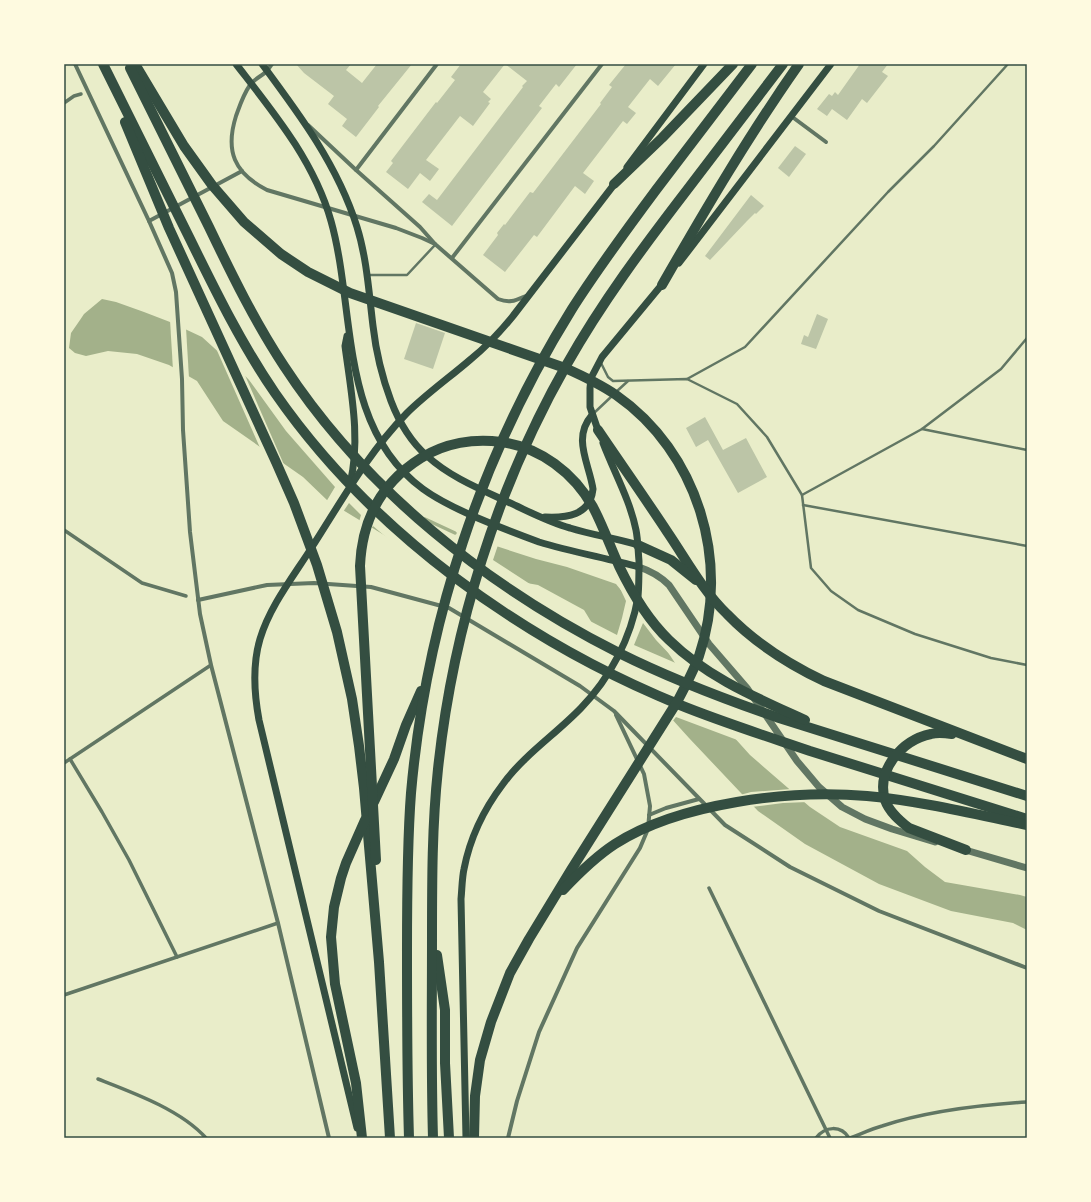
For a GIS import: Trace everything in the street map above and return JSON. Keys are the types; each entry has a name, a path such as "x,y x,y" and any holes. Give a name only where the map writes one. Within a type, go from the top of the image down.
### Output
{"highway":[{"path":"102,64 217,294 265,378 299,425 340,473 384,518 421,550 472,590 532,629 587,661 654,694 734,725 836,759 1027,819"},
{"path":"102,64 169,228 291,496 310,545 343,655 356,727 364,788 379,962 390,1138"},
{"path":"128,64 237,284 274,351 294,382 331,429 357,458 399,502 446,543 491,576 543,610 597,642 651,668 714,695 843,738 1027,796"},
{"path":"135,64 184,146 212,185 244,222 281,254 308,272 350,293 553,364 591,380 617,396 636,411 670,449 687,477 704,523 710,554 712,589 708,624 699,656 677,702 571,870 510,973 491,1022 480,1060 476,1090 474,1138"},
{"path":"614,184 662,138 733,64"},
{"path":"409,1138 407,935 408,838 411,794 421,711 428,675 439,626 462,546 481,492 503,439 522,399 572,310 617,242 752,64"},
{"path":"433,1138 431,1058 432,916 433,854 437,784 443,729 452,680 478,572 504,498 526,445 566,366 615,287 651,236 783,64"},
{"path":"662,285 705,210 763,117 799,64"},
{"path":"598,430 707,591"},
{"path":"379,962 376,864 361,585 362,541 369,518 386,488 413,463 434,451 459,443 494,441 517,445 528,449 557,465 574,480 588,498 594,508 625,578 640,604 657,627 678,648 698,665 732,685 843,738"},
{"path":"638,545 671,560 698,582 744,631 771,652 795,667 824,682 1027,760"},
{"path":"360,1138 356,1083 338,1001 333,968 331,937 334,907 346,863 394,759 406,725 428,675"},
{"path":"966,850 909,828 895,815 885,800 884,783 887,772 896,754 904,746 922,736 932,733 953,734 990,746"},
{"path":"551,904 590,863 615,844 654,825 683,815 740,802 801,795 834,794 866,796 924,804 1027,825"},
{"path":"432,916 445,1010 445,1063 449,1138"}],"main road":[{"path":"236,64 282,124 300,151 314,177 331,220 340,261 348,330 359,386 368,415 391,459 412,480 432,496 482,520 538,542 639,568"},
{"path":"262,64 303,120 342,187 360,241 367,275 373,328 380,364 388,392 400,421 409,437 428,457 446,471 468,484 540,517 569,528 638,545"},
{"path":"360,1138 254,696 257,653 263,631 273,609 348,490 381,442 418,403 485,347 513,316 704,64"},
{"path":"466,1138 461,899 464,869 472,840 485,811 503,783 527,758 580,709 600,686 623,646 638,596 639,568 637,532 633,518 592,415 590,407 591,378 600,361 662,285 831,64"},
{"path":"348,330 345,346 355,431 353,466 348,490"},
{"path":"540,517 567,516 580,512 590,502 593,489 582,440 582,433 584,426 592,415"}],"street":[{"path":"75,64 172,273 176,292 190,532 198,600 211,665 278,923 329,1138"},
{"path":"272,64 267,71 251,83 241,100 231,140 232,152 238,166 242,171 253,181 267,190 396,228 435,244"},
{"path":"356,170 437,64"},
{"path":"452,258 602,64"},
{"path":"64,103 74,96 81,94"},
{"path":"791,116 826,142"},
{"path":"303,120 420,227 435,244 498,298 510,302 530,294"},
{"path":"149,221 242,171"},
{"path":"64,530 142,583 186,596"},
{"path":"639,568 656,574 663,578 669,585 709,644 747,688 797,761 830,798 854,814 878,824 920,838 1027,868"},
{"path":"198,600 267,585 314,583 371,587 449,608 494,633 580,686 614,711 725,825 790,867 879,911 1027,968"},
{"path":"64,763 211,665"},
{"path":"508,1138 517,1101 539,1032 577,948 640,848 648,829 650,806 644,774 614,711"},
{"path":"70,759 129,860 177,957"},
{"path":"649,815 666,808 699,799"},
{"path":"709,888 830,1138"},
{"path":"64,995 278,923"},
{"path":"98,1079 138,1094 185,1119 206,1138"},
{"path":"816,1138 820,1133 832,1128 843,1131 850,1138 881,1126 919,1116 1007,1103 1027,1102"}],"lane":[{"path":"686,379 745,347 888,192 936,144 1008,64"},
{"path":"367,275 407,275 435,244"},
{"path":"802,495 922,429 1001,369 1027,338"},
{"path":"600,361 608,377 613,381 686,379 737,404 767,437 802,495 812,568 832,591 858,610 915,634 991,658 1027,665"},
{"path":"592,415 629,380"},
{"path":"922,429 1027,450"},
{"path":"803,505 1027,546"}],"shaded area":[{"path":"102,299 116,302 144,312 202,337 290,417 402,510 456,533 536,559 567,567 616,584 654,631 696,695 750,755 810,807 840,827 907,851 945,882 1027,897 1027,930 1013,923 951,911 879,884 805,844 758,811 689,738 606,646 584,610 538,585 448,569 417,555 328,501 303,477 223,421 197,381 169,365 137,354 108,351 86,356 75,353 69,348 71,333 84,314"}],"pier":[{"path":"170,320 186,328 189,378 173,370"},
{"path":"215,346 292,415 404,509 456,531 498,545 493,560 533,586 447,571 416,557 393,543 373,526 371,529 359,522 361,515 349,503 343,512 327,503 326,502 335,487 286,431 244,373 285,467 261,450"},
{"path":"617,582 655,629 676,661 656,640 643,623 634,645 678,664 698,694 740,741 676,717 672,722 604,647 588,620 617,635 626,601"},
{"path":"791,789 808,802 751,807 740,795 751,792"}],"building":[{"path":"296,64 351,64 346,70 362,83 377,64 412,64 378,106 379,107 356,137 342,126 347,119 328,104 334,96 304,73"},
{"path":"461,64 505,64 483,92 491,99 488,102 490,103 473,126 460,116 426,160 439,169 430,181 420,173 408,189 386,172 393,163 391,161 436,102 437,103 455,80 451,77"},
{"path":"505,64 577,64 559,87 556,84 539,106 542,108 452,226 422,202 429,194 437,200 527,81"},
{"path":"626,64 676,64 658,86 650,79 628,107 636,113 627,124 623,121 583,173 594,181 585,194 575,186 537,237 534,235 505,272 483,255 498,235 497,233 504,224 505,225 530,192 533,193 601,104 600,103 612,87 609,85"},
{"path":"860,64 888,64 882,72 888,76 867,103 862,99 847,120 832,109 827,116 817,109 829,94 832,96 835,92 838,95"},
{"path":"795,146 806,154 789,177 778,168"},
{"path":"751,195 764,206 747,221 710,260 705,256"},
{"path":"817,314 828,319 816,349 801,344 804,335 808,337"},
{"path":"416,323 445,333 433,369 404,359"},
{"path":"705,417 723,450 746,438 767,477 738,493 708,440 696,447 686,428"}],"waterway":[{"path":"425,519 455,533"}]}
